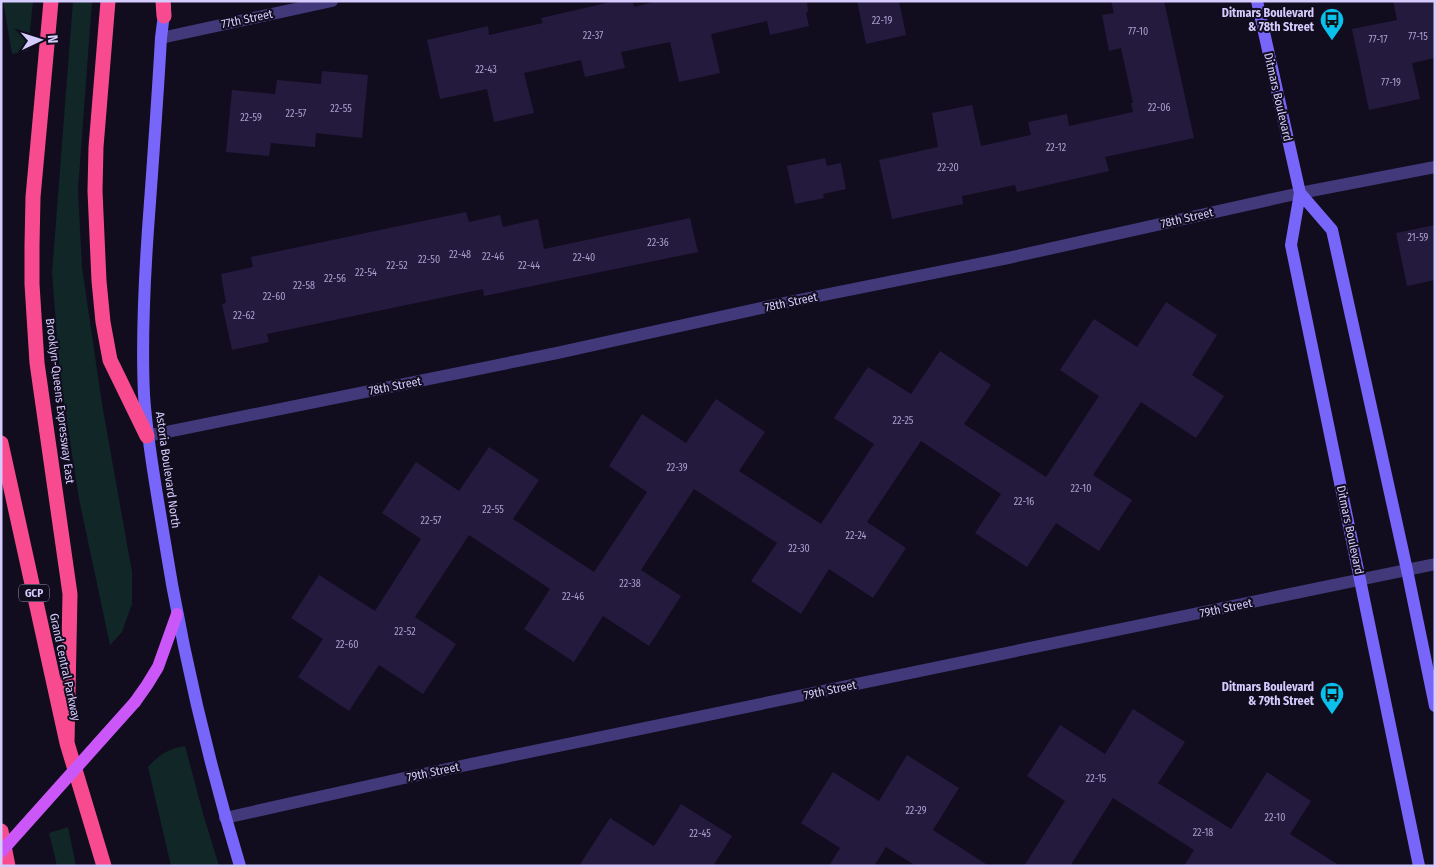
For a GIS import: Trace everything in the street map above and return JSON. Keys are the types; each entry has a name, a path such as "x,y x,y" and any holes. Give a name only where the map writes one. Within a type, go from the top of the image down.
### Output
{"highway":[{"name":"Brooklyn-Queens Expressway East","path":"51,1 33,197 32,284 37,363 70,594 67,744"},
{"path":"108,1 96,147 95,191 99,281 103,322 110,360 147,436"},
{"name":"Grand Central Parkway","path":"1,443 67,744 104,866"},
{"path":"1,831 8,866"}],"main road":[{"name":"Astoria Boulevard North","path":"1,852 135,702 147,686 158,667 177,614"}],"street":[{"name":"77th Street","path":"162,38 332,1"},
{"name":"Ditmars Boulevard","path":"1257,1 1300,193 1292,245 1420,866"},
{"name":"Astoria Boulevard North","path":"164,6 147,238 144,394 147,436 177,614"},
{"name":"78th Street","path":"147,436 642,335 779,304 1037,252 1300,193 1435,166"},
{"name":"Ditmars Boulevard","path":"1300,193 1332,230 1435,706"},
{"name":"79th Street","path":"225,818 404,778 1435,564"},
{"path":"177,614 197,706 225,818 240,866"}],"green space":[{"path":"3,1 33,1 28,51 12,54"},
{"path":"73,1 92,1 78,190 82,267 102,404 132,572 132,604 122,632 110,645 79,499 60,375 52,273"},
{"path":"185,746 219,866 171,866 148,767 165,753"},
{"path":"68,827 76,866 57,866 49,833"}],"building":[{"path":"615,1 633,1 634,7 658,1 807,1 808,12 806,13 809,26 770,35 767,21 711,34 720,73 679,82 670,42 621,52 625,68 585,77 581,60 524,73 534,113 494,122 487,89 440,99 427,40 488,26 489,35 543,23 541,18"},
{"path":"857,1 899,1 906,35 866,44"},
{"path":"1111,1 1164,1 1194,138 1105,157 1109,171 1017,192 1015,185 962,196 963,204 892,219 879,160 938,147 932,113 972,105 981,146 1031,135 1028,122 1067,114 1069,126 1133,112 1131,103 1133,103 1121,48 1109,51 1102,15 1114,13"},
{"path":"1393,1 1435,1 1435,58 1412,63 1420,99 1369,110 1352,29 1397,20"},
{"path":"322,71 368,75 362,138 316,133 315,147 271,143 269,156 226,152 232,90 275,94 277,80 321,84"},
{"path":"825,158 827,166 841,163 846,189 823,194 824,198 795,204 787,166"},
{"path":"466,212 469,222 500,215 503,227 538,219 544,249 690,218 698,252 484,296 483,289 267,334 269,342 232,350 222,304 226,303 221,274 253,267 251,257"},
{"path":"1435,225 1435,280 1407,286 1396,233"},
{"path":"1166,302 1217,335 1192,375 1224,396 1196,438 1141,402 1093,475 1132,500 1099,551 1056,523 1027,567 975,533 1001,494 921,441 867,522 906,548 873,598 829,569 801,614 751,581 777,543 694,489 641,570 681,596 649,646 603,616 574,662 524,629 550,589 469,535 415,617 456,644 423,694 379,665 349,711 298,677 323,639 291,618 319,575 375,611 421,539 382,513 416,462 459,491 489,447 539,480 513,519 594,572 647,492 609,466 642,414 686,443 716,399 765,432 739,471 821,524 874,444 834,418 868,367 911,394 940,351 991,385 964,424 1046,477 1099,396 1060,370 1094,319 1137,347"},
{"path":"1133,709 1185,742 1158,783 1231,829 1267,772 1311,801 1290,834 1340,866 1184,866 1194,850 1113,798 1070,866 1024,866 1065,801 1027,776 1060,725 1105,754"},
{"path":"907,755 959,788 933,830 989,866 916,866 886,847 874,866 829,866 840,848 801,823 833,772 879,801"},
{"path":"681,804 732,836 713,866 579,866 610,818 654,846"}],"place":[{"name":"Ditmars Boulevard & 78th Street","path":"1332,41"},
{"name":"Ditmars Boulevard & 79th Street","path":"1332,715"}]}
